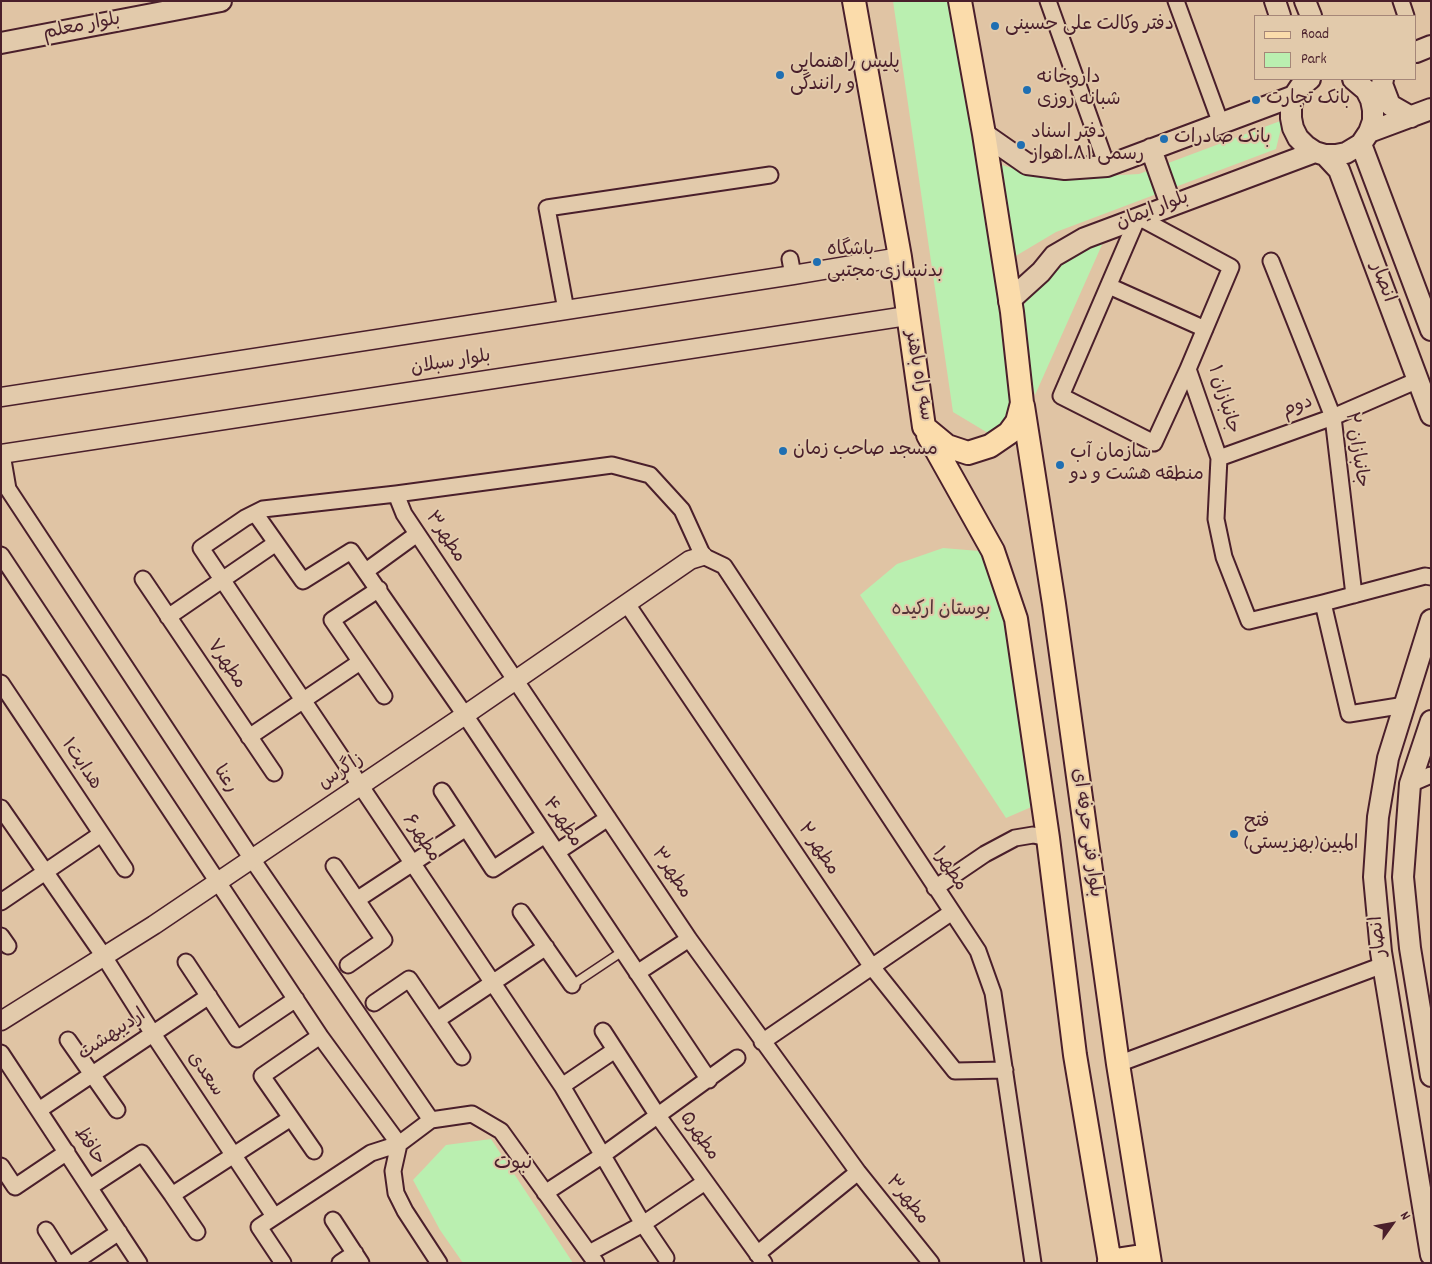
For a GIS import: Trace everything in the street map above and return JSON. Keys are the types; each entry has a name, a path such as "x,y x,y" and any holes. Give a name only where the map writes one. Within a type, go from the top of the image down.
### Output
{"main road":[{"name":"بلوار معلم","path":"1,43 221,1"},
{"name":"سه راه باهنر","path":"854,1 900,257 924,427 947,446 968,454 990,446 1009,433 1017,422 1022,403 984,134 960,1"},
{"path":"1275,1 1280,15"},
{"path":"1305,1 1311,15"},
{"path":"1354,80 1366,90 1373,110 1373,121 1365,138"},
{"path":"1383,80 1382,84 1390,105 1411,117"},
{"path":"984,134 1027,164 1065,169 1106,166 1221,124 1301,85"},
{"name":"انصار","path":"1301,85 1291,107 1293,128 1302,142 1320,153 1339,170 1430,412"},
{"path":"1365,138 1431,109"},
{"name":"بلوار ایمان","path":"1009,301 1041,272 1054,256 1085,238 1171,205 1320,153 1336,155 1346,153 1365,138"},
{"name":"انصار","path":"1365,138 1431,330"},
{"path":"1151,150 1171,205"},
{"name":"بلوار فنی حرفه ای","path":"1022,403 1054,604 1118,1064 1149,1259"},
{"name":"بلوار فنی حرفه ای","path":"924,427 993,551 1016,619 1048,838 1075,1056 1110,1262"},
{"name":"انصار","path":"1431,620 1388,758 1378,817 1374,877 1383,965 1431,1255"},
{"name":"انصار","path":"1430,1070 1410,948 1403,877 1410,784 1431,721"},
{"path":"1110,1262 1149,1259"}],"street":[{"path":"1048,1 1106,166"},
{"path":"1176,1 1221,124"},
{"path":"1401,1 1406,15"},
{"path":"566,310 548,208 770,175"},
{"path":"1138,217 1061,396 1154,443 1188,370"},
{"name":"جانبازان ۱","path":"1138,217 1231,267 1188,370 1219,458 1216,519 1224,557 1249,621 1323,603"},
{"name":"بلوار سبلان","path":"1,396 566,310 792,267 900,257"},
{"name":"جانبازان ۲","path":"1271,261 1333,417 1354,595"},
{"path":"1109,286 1205,329"},
{"name":"بلوار سبلان","path":"2,454 907,316"},
{"name":"دوم","path":"1219,458 1333,417 1418,380"},
{"name":"رعنا","path":"2,454 8,489 252,859 431,1120"},
{"path":"168,616 276,542 255,513 263,509 396,494 612,465 650,475 682,510 703,556"},
{"name":"مطهر۳","path":"396,494 404,514 689,939 858,1172 931,1263"},
{"name":"مطهر۶","path":"255,513 201,548 562,1086 643,1224 666,1258"},
{"path":"366,571 418,534"},
{"name":"مطهر۴","path":"276,542 303,582 351,551 465,715 709,1080"},
{"path":"1,555 320,1036 398,1144 393,1171 396,1193 435,1261"},
{"name":"زاگرس","path":"1,1021 103,955 154,925 690,560 703,556"},
{"name":"مطهر۱","path":"703,556 724,566 978,952 993,993 1033,1263"},
{"path":"1405,705 1349,714 1323,603 1425,576 1431,577"},
{"name":"مطهر۷","path":"143,579 274,772"},
{"path":"379,589 332,620 384,696"},
{"name":"مطهر ۲","path":"627,604 872,967 954,1071 1005,1070"},
{"path":"250,737 360,662"},
{"name":"هدایت۱","path":"1,683 125,869"},
{"path":"1410,784 1431,775"},
{"path":"442,791 493,869 545,835"},
{"name":"سعدی","path":"1,808 103,955 274,1216"},
{"path":"557,852 608,818"},
{"path":"358,899 466,828"},
{"path":"1,902 101,834"},
{"path":"935,888 985,854 1015,838 1033,835 1048,838"},
{"path":"334,866 384,940 348,965"},
{"path":"521,912 572,986"},
{"path":"762,1042 952,912"},
{"path":"637,973 689,939"},
{"path":"437,1020 546,947"},
{"path":"186,962 237,1039 296,1000"},
{"path":"1118,1064 1383,965"},
{"path":"374,1003 409,979 462,1057"},
{"name":"اردیبهشت","path":"39,1110 208,996"},
{"name":"مطهر۵","path":"603,1032 658,1116 760,1258"},
{"path":"314,1151 262,1076 320,1036"},
{"path":"68,1040 117,1110"},
{"path":"562,1086 615,1050"},
{"name":"حافظ","path":"1,1054 139,1263"},
{"path":"545,1193 603,1155 737,1058"},
{"path":"283,1263 259,1227 372,1153 398,1144 431,1120 472,1114 501,1130 592,1258 705,1182"},
{"path":"172,1196 291,1118"},
{"path":"1,1166 15,1187 67,1152"},
{"path":"90,1187 142,1153 197,1232"},
{"path":"760,1258 858,1172"},
{"path":"333,1220 358,1258 340,1263"},
{"path":"46,1230 67,1263"},
{"path":"73,1263 119,1232"}],"lane":[{"path":"572,986 622,951"}],"green space":[{"path":"893,1 955,1 1016,403 1007,424 988,433 953,412"},
{"path":"1283,120 1276,149 1056,232 1014,257 998,164 1051,179 1139,174"},
{"path":"1105,238 1035,395 1023,343 1024,305 1036,282 1057,261"},
{"name":"بوستان ارکیده","path":"943,548 991,552 1036,805 1006,818 860,595 897,564"},
{"path":"491,1139 573,1263 463,1263 440,1230 413,1180 446,1145"}],"place":[{"name":"دفتر وکالت علی حسینی","path":"995,26"},
{"name":"پلیس راهنمایی و رانندگی","path":"780,75"},
{"name":"داروخانه شبانه روزی","path":"1027,90"},
{"name":"بانک تجارت","path":"1256,100"},
{"name":"بانک صادرات","path":"1164,139"},
{"name":"دفتر اسناد رسمی ۸۱ اهواز","path":"1021,145"},
{"name":"باشگاه بدنسازی مجتبی","path":"817,262"},
{"name":"مسجد صاحب زمان","path":"783,451"},
{"name":"سازمان آب منطقه هشت و دو","path":"1060,465"},
{"name":"فتح المبین(بهزیستی)","path":"1234,834"}],"district":[{"name":"نبوت","path":"513,1165"}]}
